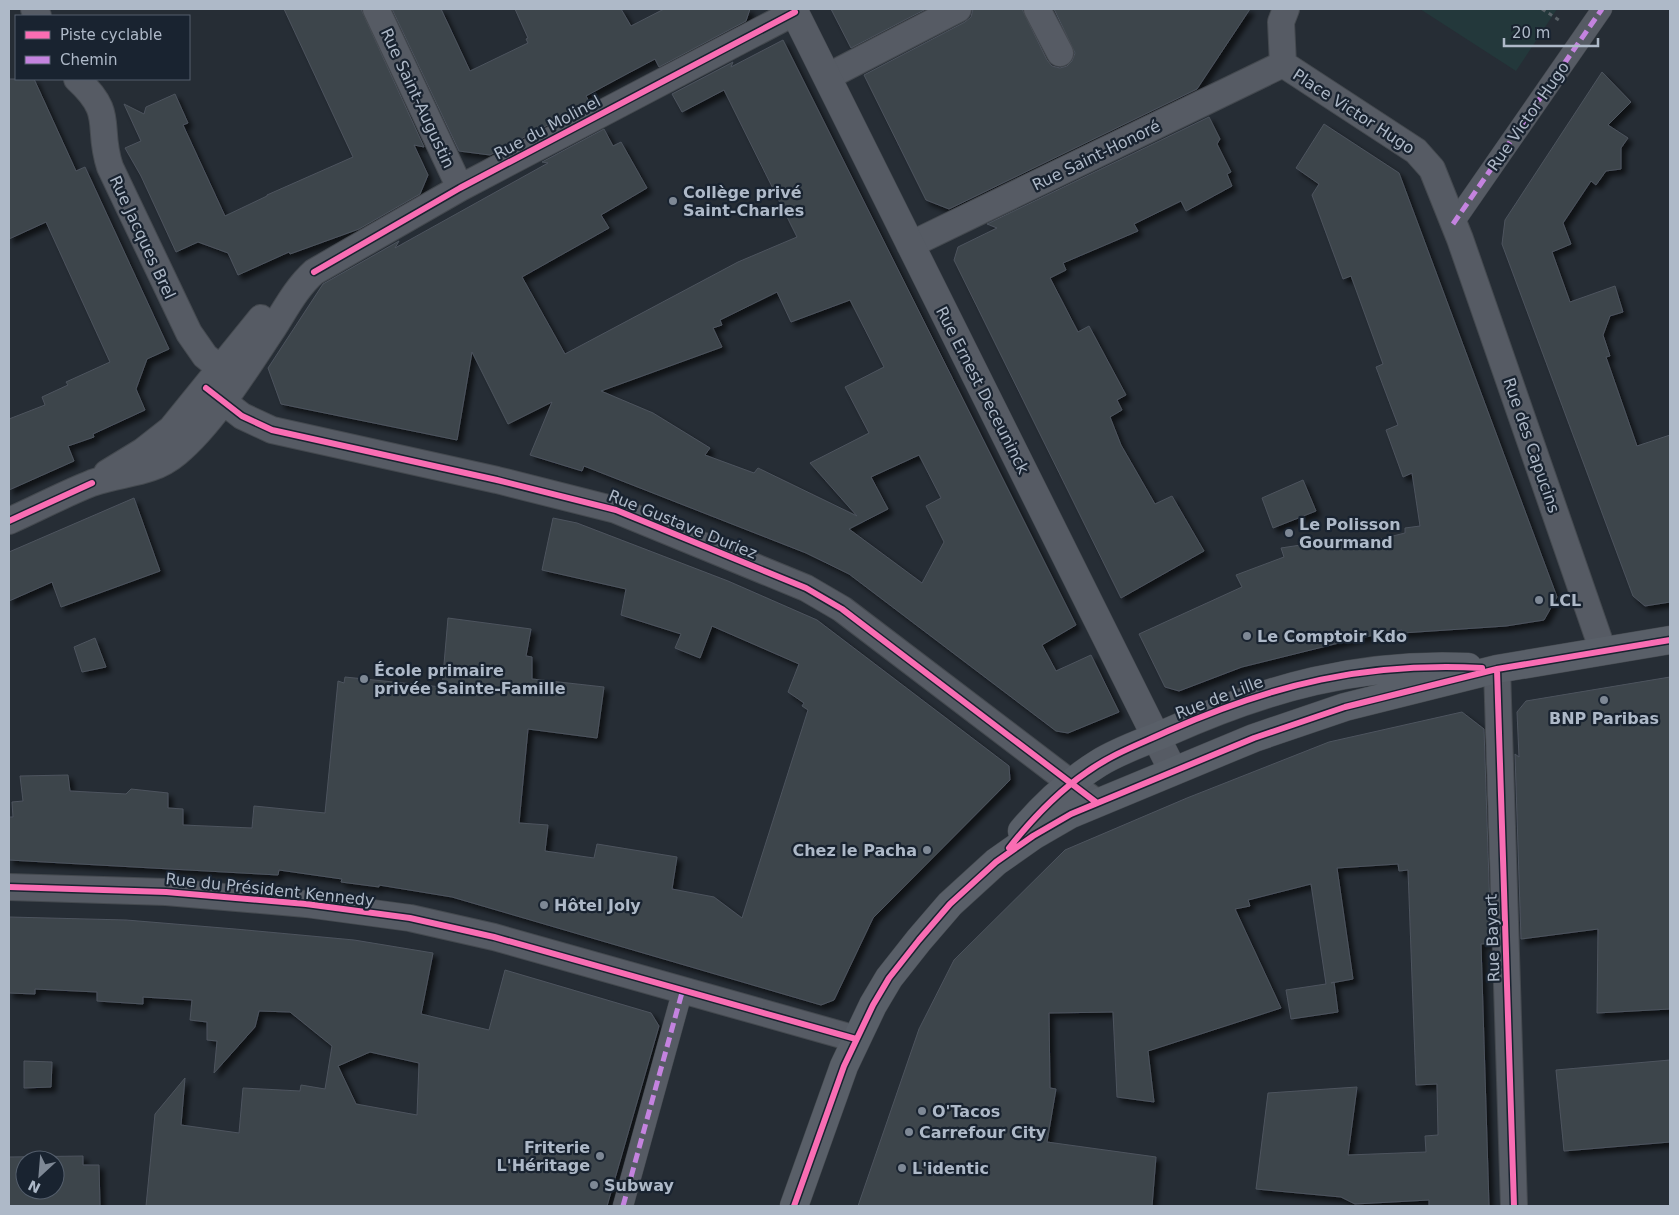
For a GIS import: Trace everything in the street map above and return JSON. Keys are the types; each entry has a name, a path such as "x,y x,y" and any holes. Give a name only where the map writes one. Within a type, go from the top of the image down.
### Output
{"main road":[{"name":"Rue de Lille","path":"996,862 1055,822 1254,738 1318,716 1497,668 1670,640"},
{"name":"Rue de Lille","path":"794,1206 835,1089 856,1039 889,978 950,904 996,862 1034,817 1071,783 1099,763 1156,737 1270,691 1334,675 1415,666 1497,668"}],"street":[{"name":"Rue Saint-Augustin","path":"376,9 460,188"},
{"path":"827,77 958,9"},
{"path":"1037,9 1060,53"},
{"name":"Place Victor Hugo","path":"1286,9 1281,22 1283,64 1416,151 1432,169 1457,231"},
{"name":"Rue Victor Hugo","path":"1457,231 1602,9"},
{"name":"Rue du Molinel","path":"9,521 92,483 133,475 164,463 186,445 221,385 298,289 314,272 460,188 794,11"},
{"name":"Rue Ernest Deceuninck","path":"794,11 1173,771"},
{"name":"Rue Saint-Honoré","path":"910,245 1283,64"},
{"name":"Rue Jacques Brel","path":"78,80 96,98 102,110 103,143 110,167 181,318 221,385"},
{"name":"Rue des Capucins","path":"1457,231 1603,651"},
{"name":"Rue Gustave Duriez","path":"221,385 259,424 289,434 497,480 616,510 806,588 842,609 1097,803"},
{"name":"Rue Bayart","path":"1497,668 1514,1206"},
{"name":"Rue du Président Kennedy","path":"9,887 166,892 354,910 466,930 641,977 856,1039"},
{"path":"623,1206 683,989"}],"green space":[{"path":"1420,9 1557,9 1516,71"}],"building":[{"path":"284,9 361,9 424,147 414,145 428,175 420,194 359,229 290,254 289,252 238,275 228,253 198,242 176,252 141,176 125,148 141,141 124,104 144,114 146,107 175,94 188,123 183,125 225,216 353,157"},
{"path":"392,9 441,9 470,71 528,43 526,39 528,38 515,9 621,9 631,26 664,9 750,9 746,21 659,67 655,59 586,96 590,103 490,155 459,151"},
{"path":"831,9 926,9 851,48"},
{"path":"973,9 1022,9 1047,60 1052,66 1060,68 1067,66 1072,61 1075,53 1054,9 1250,9 1197,89 949,209 926,200 864,75 965,22 971,17"},
{"path":"783,40 1076,625 1042,645 1056,671 1091,655 1119,712 1068,733 1056,731 849,574 806,553 584,466 582,471 530,455 552,402 508,424 472,352 457,440 281,404 268,368 323,284 399,241 395,248 548,163 542,162 604,129 613,146 621,142 647,188 601,215 609,228 522,277 565,354 738,262 797,237 724,90 682,112 672,94 733,62 731,67","holes":["777,292 791,322 850,300 884,367 845,387 869,433 810,463 857,516 758,468 754,473 705,455 710,448 653,413 601,391 722,347 713,328 722,325 720,320","919,455 941,498 926,506 944,542 922,583 849,529 888,509 871,477"]},
{"path":"1602,72 1631,102 1608,125 1628,138 1621,148 1621,169 1606,171 1596,185 1591,181 1563,223 1571,244 1552,252 1570,302 1615,286 1623,312 1610,316 1603,335 1610,356 1606,357 1637,446 1670,435 1670,602 1645,606 1633,596 1502,244 1505,220"},
{"path":"9,79 34,80 76,171 85,167 169,349 147,359 136,389 145,410 93,434 94,437 68,446 74,461 9,490 9,419 45,405 42,397 68,385 66,382 110,362 46,222 9,239"},
{"path":"1209,117 1220,139 1217,144 1231,172 1227,174 1232,186 1186,211 1181,201 1134,224 1138,231 1063,263 1066,270 1050,278 1078,332 1089,326 1126,395 1117,400 1122,410 1110,417 1121,445 1155,504 1172,496 1204,551 1121,598 954,260 958,247 997,228 987,224"},
{"path":"1324,124 1399,173 1557,597 1544,620 1506,626 1402,633 1402,630 1359,638 1242,667 1179,691 1165,687 1139,634 1242,587 1236,575 1284,557 1281,548 1327,541 1330,547 1352,541 1353,546 1405,533 1405,528 1420,526 1412,473 1403,477 1386,430 1398,425 1376,367 1383,364 1351,276 1343,279 1312,195 1319,184 1296,168"},
{"path":"1303,480 1316,511 1273,528 1262,498"},
{"path":"134,498 160,571 61,607 52,582 9,601 9,552"},
{"path":"553,518 577,523 728,581 817,620 1009,766 1010,780 873,918 834,1000 821,1005 452,897 379,885 379,887 341,882 342,879 279,870 278,875 9,860 9,817 13,817 12,802 23,801 20,776 68,775 70,791 126,794 131,789 168,793 168,808 183,809 183,825 252,828 254,806 325,813 338,681 344,683 345,677 442,687 448,618 531,629 526,656 532,657 532,679 604,687 597,738 528,729 519,823 548,825 545,851 594,858 597,844 677,857 672,889 714,897 742,918 808,710 802,706 804,703 788,692 799,664 712,626 700,658 675,648 681,634 621,615 626,589 542,570"},
{"path":"95,638 106,667 82,672 74,647"},
{"path":"1670,677 1670,1009 1597,1013 1598,929 1521,939 1515,754 1519,757 1517,712 1526,701"},
{"path":"1462,712 1484,729 1491,943 1481,944 1489,1206 1429,1206 1429,1200 1355,1204 1341,1197 1256,1189 1268,1093 1357,1087 1348,1155 1426,1152 1425,1136 1438,1135 1437,1084 1416,1085 1408,870 1399,871 1398,864 1337,868 1353,979 1334,982 1338,1012 1291,1019 1286,990 1326,984 1311,884 1248,900 1250,906 1235,909 1281,1008 1148,1051 1154,1102 1117,1097 1113,1012 1049,1013 1050,1088 1056,1089 1047,1142 1156,1157 1152,1206 858,1206 919,1029 954,960 1065,850 1187,798 1329,742"},
{"path":"9,917 126,920 354,940 433,953 421,1014 489,1030 505,970 651,1013 659,1026 607,1206 146,1206 155,1114 185,1078 181,1125 239,1133 243,1088 300,1091 301,1085 325,1089 332,1046 290,1012 259,1011 255,1027 214,1073 217,1041 207,1040 207,1022 190,1020 192,1000 143,997 143,1004 97,1001 97,992 35,989 35,994 9,993","holes":["370,1052 419,1063 417,1115 356,1104 338,1066"]},
{"path":"1670,1060 1670,1142 1564,1151 1556,1070"},
{"path":"24,1061 52,1062 51,1087 24,1088"},
{"path":"65,1156 83,1156 83,1165 99,1165 100,1206 9,1206 9,1157 15,1157 15,1200 65,1200"}],"marked path":[{"path":"1453,224 1602,9"},
{"path":"623,1206 683,989"}],"cycle path":[{"path":"314,272 460,188 795,12"},
{"path":"206,388 242,416 272,430 497,480 616,510 806,588 842,609 1097,803"},
{"path":"9,521 92,483"},
{"path":"794,1206 844,1066 873,1005 889,978 950,904 996,862 1033,836 1071,814 1254,738 1345,707 1497,669 1670,640"},
{"path":"1009,848 1045,807 1087,772 1106,760 1168,731 1245,700 1283,689 1359,673 1439,667 1482,668"},
{"path":"1497,669 1514,1206"},
{"path":"9,887 166,892 306,904 410,918 494,937 856,1039"}],"place":[{"name":"Collège privé Saint-Charles","path":"673,201"},
{"name":"Le Polisson Gourmand","path":"1289,533"},
{"name":"LCL","path":"1539,600"},
{"name":"Le Comptoir Kdo","path":"1247,636"},
{"name":"École primaire privée Sainte-Famille","path":"364,679"},
{"name":"BNP Paribas","path":"1604,700"},
{"name":"Chez le Pacha","path":"927,850"},
{"name":"Hôtel Joly","path":"544,905"},
{"name":"O'Tacos","path":"922,1111"},
{"name":"Carrefour City","path":"909,1132"},
{"name":"Friterie L'Héritage","path":"600,1156"},
{"name":"L'identic","path":"902,1168"},
{"name":"Subway","path":"594,1185"}]}
